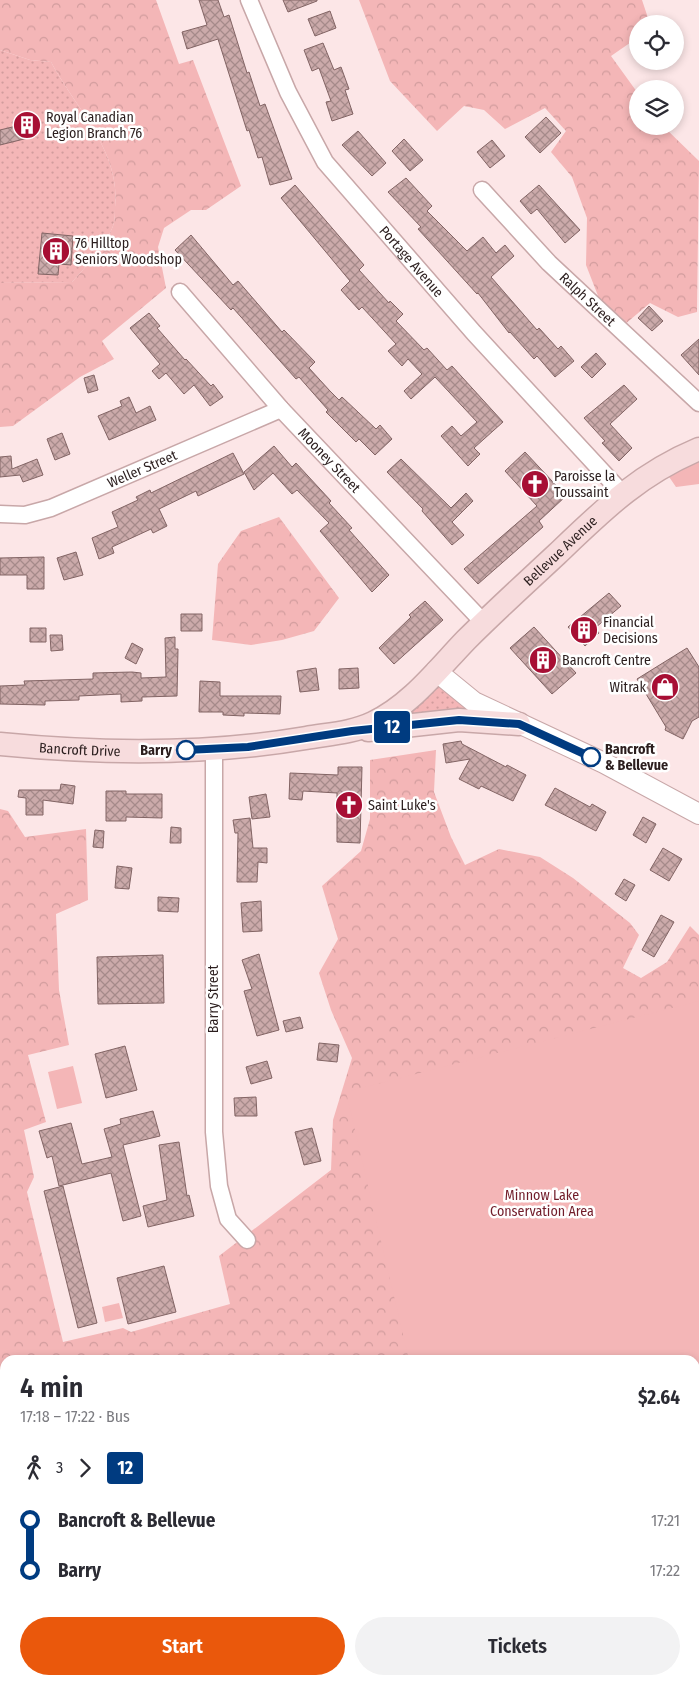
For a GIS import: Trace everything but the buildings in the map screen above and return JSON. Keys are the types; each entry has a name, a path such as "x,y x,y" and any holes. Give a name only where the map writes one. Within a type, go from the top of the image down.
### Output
{"main road":[{"name":"Bellevue Avenue","path":"436,671 622,493 672,461 699,449"},
{"name":"Bancroft Drive","path":"0,744 136,750 214,750 248,747 352,731 374,723 406,702 436,671"},
{"path":"352,731 459,720 519,724"}],"street":[{"name":"Portage Avenue","path":"250,0 288,92 325,162 474,333 622,493"},
{"name":"Ralph Street","path":"482,190 549,263 699,403"},
{"name":"Mooney Street","path":"180,292 281,409 484,623"},
{"name":"Weller Street","path":"0,514 26,515 51,508 281,409"},
{"path":"436,671 474,702 604,762 699,814"},
{"name":"Barry Street","path":"214,750 214,1132 220,1186 228,1219 247,1240"}],"green space":[{"path":"0,0 156,0 179,64 193,60 241,186 206,210 191,210 164,228 158,247 166,288 102,341 114,359 80,377 13,426 0,427 0,283 72,282 95,256 110,233 114,222 115,187 111,167 95,131 51,62 30,60 0,50"},
{"path":"359,0 642,0 647,15 629,15 629,44 611,56 629,81 629,135 672,135 699,161 697,312 678,317 650,303 624,325 602,306 586,265 587,218 572,177 551,152 566,131 545,108 505,129 484,110 464,106 437,131 390,81"},
{"path":"0,50 30,60 51,62 95,131 111,167 115,187 113,226 101,248 72,282 0,283"},
{"path":"699,450 699,484 676,487 663,468"},
{"path":"279,517 339,598 314,631 282,640 251,645 212,640 218,564 241,531"},
{"path":"436,673 519,725 375,724"},
{"path":"436,750 434,792 451,837 465,865 499,849 540,857 573,878 630,923 639,935 623,968 641,978 667,962 690,926 699,935 699,1355 0,1355 0,809 8,811 25,837 86,829 88,900 56,914 59,990 69,1045 28,1055 46,1122 24,1130 34,1177 27,1192 63,1342 123,1328 131,1332 230,1304 219,1256 331,1170 333,1120 352,1058 331,1010 319,973 338,939 322,886 361,851 370,819 370,760"},
{"name":"Minnow Lake Conservation Area","path":"699,1001 699,1355 408,1355 346,1092"},
{"path":"73,1066 82,1103 57,1109 48,1072"},
{"path":"119,1303 123,1318 105,1322 102,1307"}],"bus line":[{"name":"12","path":"186,750 248,747 352,731 459,720 519,724 591,757"}],"place":[{"name":"Royal Canadian Legion Branch 76","path":"27,125"},
{"name":"76 Hilltop Seniors Woodshop","path":"56,251"},
{"name":"Paroisse la Toussaint","path":"535,484"},
{"name":"Financial Decisions","path":"584,630"},
{"name":"Bancroft Centre","path":"543,660"},
{"name":"Witrak","path":"665,687"},
{"name":"Barry","path":"186,750"},
{"name":"Bancroft & Bellevue","path":"591,757"},
{"name":"Saint Luke's","path":"349,805"}]}
